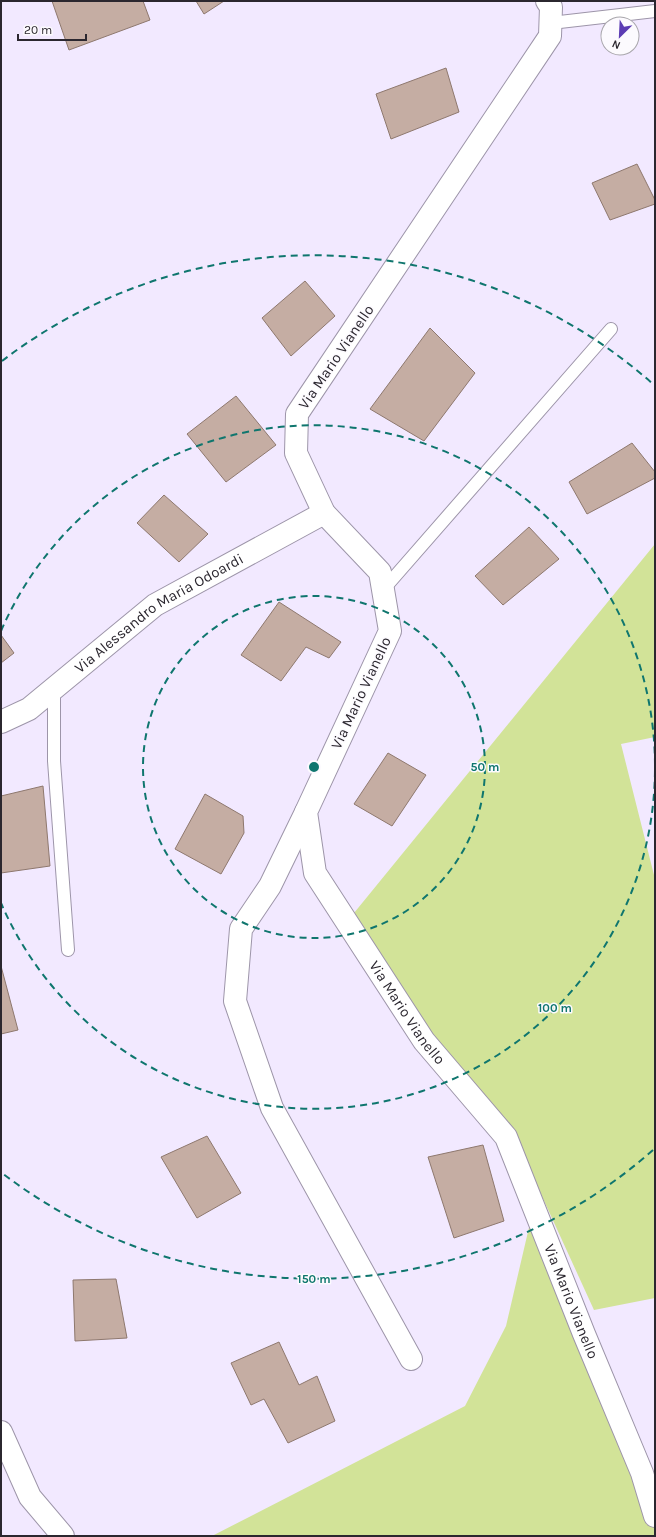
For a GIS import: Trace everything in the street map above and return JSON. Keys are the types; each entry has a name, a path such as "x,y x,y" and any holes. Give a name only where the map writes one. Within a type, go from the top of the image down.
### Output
{"street":[{"name":"Via Mario Vianello","path":"547,1 551,7 550,36 297,414 296,453 324,513 380,572 390,631 306,812 315,873 424,1041 506,1136 584,1334 642,1473 655,1516"},
{"name":"Via Alessandro Maria Odoardi","path":"1,722 29,709 155,605 324,513"},
{"path":"306,812 270,886 241,929 235,1001 272,1108 412,1359"},
{"path":"1,1432 30,1498 63,1536"}],"lane":[{"path":"551,23 655,11"},
{"path":"383,590 611,329"},
{"path":"54,688 54,761 68,950"}],"green space":[{"path":"655,544 655,737 621,744 655,879 655,1298 594,1310 513,1133 431,1036 354,913"},
{"path":"534,1206 655,1516 655,1536 212,1536 465,1406 506,1326"}],"building":[{"path":"52,1 143,1 150,20 69,50"},
{"path":"196,1 224,1 204,14"},
{"path":"446,68 459,112 391,139 376,94"},
{"path":"637,164 655,200 655,204 610,220 592,183"},
{"path":"305,281 335,316 291,356 262,318"},
{"path":"430,328 475,373 424,441 370,409"},
{"path":"236,396 276,445 226,482 187,434"},
{"path":"632,443 655,472 655,478 587,514 569,482"},
{"path":"164,495 208,534 179,562 137,523"},
{"path":"529,527 559,559 503,605 475,576"},
{"path":"279,602 341,642 329,658 306,647 281,681 241,655"},
{"path":"1,635 14,653 1,663"},
{"path":"388,753 426,775 392,826 354,804"},
{"path":"43,786 50,866 1,873 1,796"},
{"path":"205,794 243,816 244,833 221,874 175,849"},
{"path":"1,966 18,1030 1,1034"},
{"path":"207,1136 241,1193 197,1218 161,1157"},
{"path":"483,1145 504,1221 454,1238 428,1157"},
{"path":"116,1279 127,1338 75,1341 73,1280"},
{"path":"279,1342 299,1385 317,1376 335,1421 288,1443 264,1399 251,1405 231,1363"}]}
